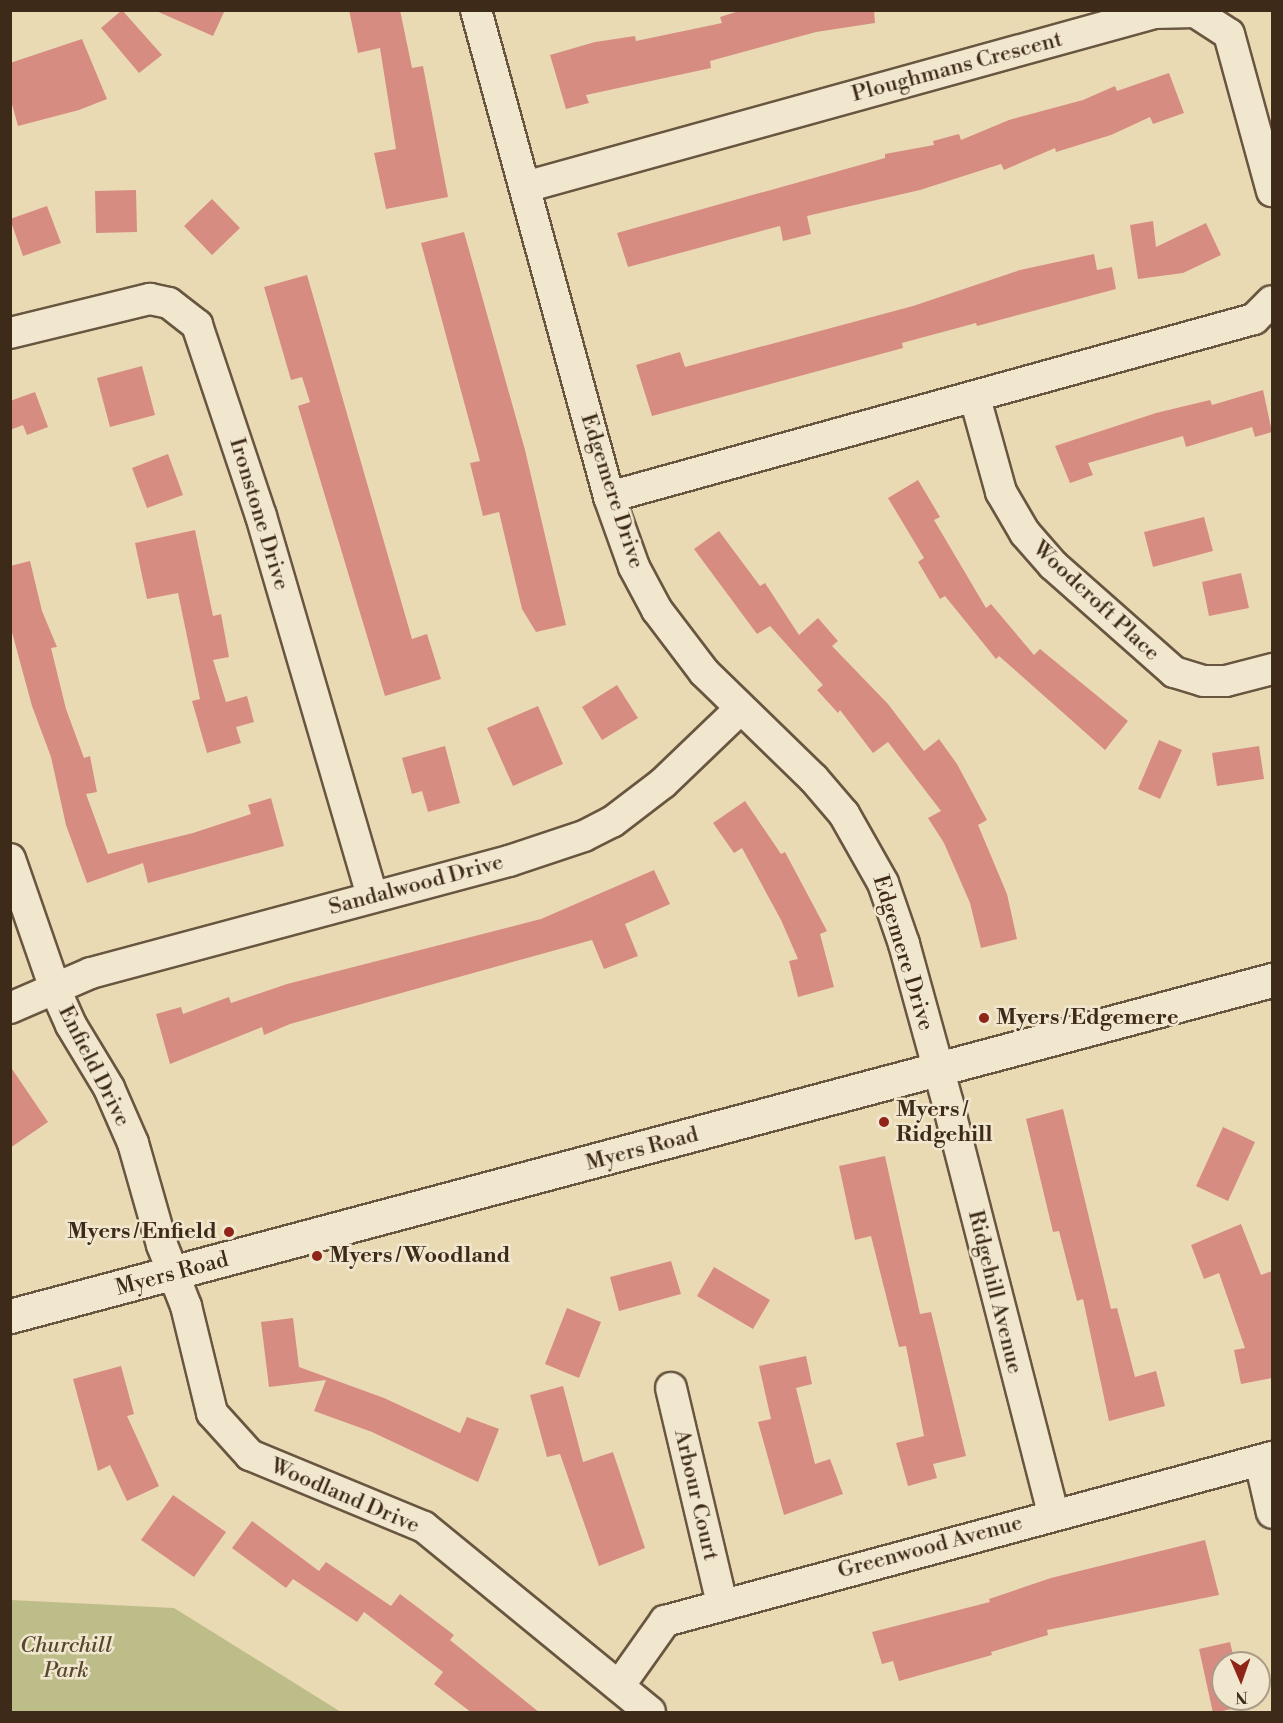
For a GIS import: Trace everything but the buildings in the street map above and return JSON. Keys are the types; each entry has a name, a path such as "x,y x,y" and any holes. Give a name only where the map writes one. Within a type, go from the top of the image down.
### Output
{"main road":[{"name":"Myers Road","path":"10,1316 1272,980"}],"street":[{"name":"Edgemere Drive","path":"476,10 609,497 634,567 657,610 704,672 740,710 814,779 844,814 872,858 904,944 938,1069"},
{"name":"Ploughmans Crescent","path":"525,187 1154,13 1195,12 1229,34 1272,191"},
{"name":"Ironstone Drive","path":"10,333 150,299 169,303 197,325 261,516 372,896"},
{"path":"609,497 975,398 1254,319 1272,301"},
{"name":"Woodcroft Place","path":"975,398 1001,492 1025,533 1053,566 1174,672 1203,681 1226,681 1272,669"},
{"name":"Sandalwood Drive","path":"10,1008 91,973 519,858 584,836 612,822 663,783 740,710"},
{"name":"Enfield Drive","path":"10,859 55,989 122,1115 173,1274"},
{"name":"Ridgehill Avenue","path":"938,1069 1053,1514"},
{"name":"Woodland Drive","path":"173,1274 186,1306 212,1413 250,1455 424,1527 650,1713"},
{"name":"Arbour Court","path":"670,1388 722,1603"},
{"path":"1266,1459 1272,1513"},
{"name":"Greenwood Avenue","path":"619,1686 665,1621 722,1603 1266,1459"}],"green space":[{"name":"Churchill Park","path":"11,1600 174,1608 341,1712 11,1712"}],"place":[{"name":"Myers / Edgemere","path":"984,1018"},
{"name":"Myers / Ridgehill","path":"884,1122"},
{"name":"Myers / Enfield","path":"229,1232"},
{"name":"Myers / Woodland","path":"317,1256"}]}
